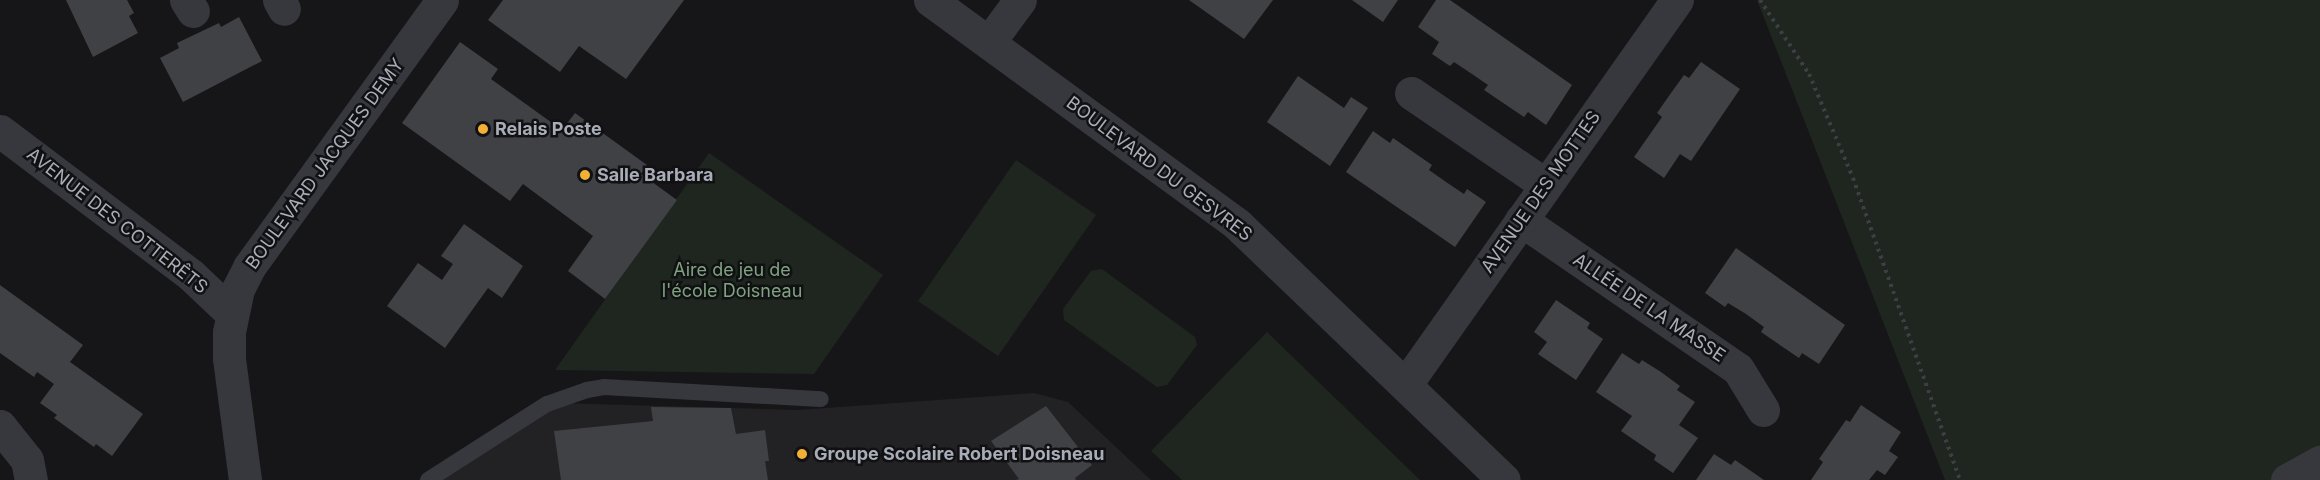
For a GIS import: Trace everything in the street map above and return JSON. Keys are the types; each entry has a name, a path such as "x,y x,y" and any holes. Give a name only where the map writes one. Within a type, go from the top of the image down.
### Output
{"street":[{"name":"BOULEVARD JACQUES DEMY","path":"245,480 229,358 231,313 238,289 249,267 442,0"},
{"name":"BOULEVARD DU GESVRES","path":"930,0 1238,225 1504,480"},
{"path":"989,42 1020,0"},
{"name":"AVENUE DES MOTTES","path":"1406,384 1677,0"},
{"path":"1411,93 1546,185"},
{"name":"AVENUE DES COTTERÊTS","path":"0,131 191,275 231,313"},
{"name":"ALLÉE DE LA MASSE","path":"1521,220 1738,369 1762,410"},
{"path":"0,426 27,460 31,480"},
{"path":"2287,480 2320,462"}],"lane":[{"path":"428,480 547,404 566,395 587,390 604,387 821,399"}],"path":[{"path":"1760,0 1809,74 1853,178 1960,480"}],"shaded area":[{"name":"Groupe Scolaire Robert Doisneau","path":"1034,393 1068,402 1151,480 440,480 559,403 798,410"}],"green space":[{"path":"1757,0 2320,0 2320,480 1945,480"},
{"name":"Aire de jeu de l'école Doisneau","path":"709,153 883,275 814,374 555,370"},
{"path":"1016,160 1096,215 998,356 918,301"},
{"path":"1102,269 1195,337 1197,345 1167,385 1157,387 1064,320 1063,309 1091,271"},
{"path":"1267,332 1420,480 1182,480 1151,451"}],"building":[{"path":"66,0 127,0 134,13 129,16 138,33 93,57"},
{"path":"503,0 684,0 626,79 579,46 560,72 488,20"},
{"path":"1189,0 1273,0 1244,39"},
{"path":"1352,0 1398,0 1383,22"},
{"path":"1436,0 1450,0 1572,85 1546,125 1528,112 1524,117 1484,90 1488,85 1454,62 1450,66 1432,54 1439,42 1418,27"},
{"path":"239,17 262,61 183,102 160,58 179,48 177,43 219,23 221,27"},
{"path":"460,42 498,69 491,79 562,130 575,113 647,165 641,174 677,200 605,299 568,271 593,236 523,184 510,201 402,123"},
{"path":"1701,62 1740,89 1691,161 1680,154 1664,178 1634,157 1662,117 1657,113 1671,93 1684,75 1689,78"},
{"path":"1298,76 1344,108 1351,97 1368,108 1330,166 1267,122"},
{"path":"1373,131 1390,143 1393,138 1432,165 1429,170 1464,194 1467,189 1486,202 1455,247 1346,172"},
{"path":"464,224 523,266 502,298 488,288 445,348 387,306 418,263 442,280 453,264 441,256"},
{"path":"1736,248 1845,325 1819,364 1802,353 1799,358 1761,332 1764,327 1746,314 1728,303 1725,307 1705,293"},
{"path":"0,285 83,345 70,362 143,414 112,456 96,444 94,447 54,418 57,415 40,403 54,384 37,372 34,377 0,353"},
{"path":"1556,300 1590,323 1587,328 1603,339 1576,380 1538,354 1547,342 1534,332"},
{"path":"1622,353 1639,364 1642,360 1661,372 1680,386 1677,390 1695,402 1679,425 1698,438 1673,473 1654,460 1656,455 1621,431 1632,416 1596,392"},
{"path":"1861,405 1901,432 1889,451 1898,457 1885,475 1877,470 1869,480 1811,480 1823,462 1819,459 1846,420 1850,422"},
{"path":"1046,406 1092,465 1075,478 1076,480 1016,480 1019,479 991,441"},
{"path":"651,407 731,408 736,434 765,430 769,461 765,461 768,480 561,480 554,431 653,421"},
{"path":"1714,454 1731,465 1735,460 1764,480 1696,480"}],"place":[{"name":"Relais Poste","path":"483,129"},
{"name":"Salle Barbara","path":"585,175"},
{"name":"Groupe Scolaire Robert Doisneau","path":"802,454"}]}
